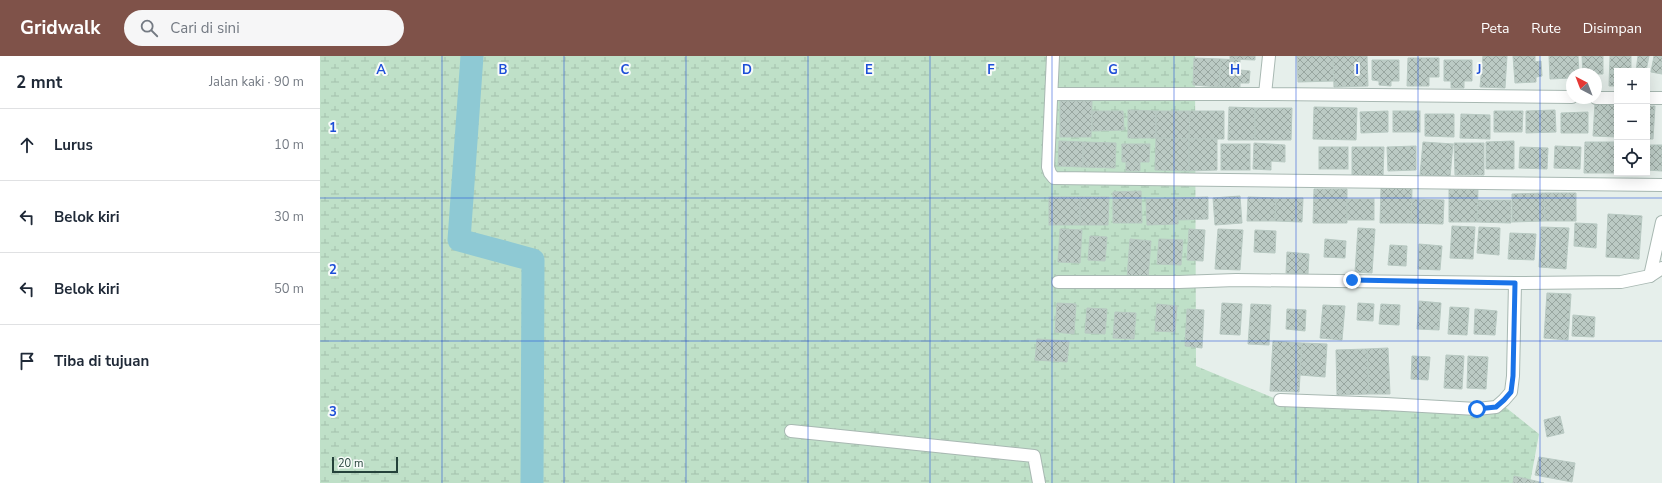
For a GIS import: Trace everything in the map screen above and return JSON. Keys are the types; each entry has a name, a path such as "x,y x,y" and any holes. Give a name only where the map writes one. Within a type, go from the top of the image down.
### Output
{"street":[{"path":"1053,56 1048,167 1054,178 1662,184"},
{"path":"1265,94 1269,56"},
{"path":"1052,94 1265,94 1566,97"},
{"path":"1602,98 1614,98"},
{"path":"1650,98 1662,98"},
{"path":"1650,276 1662,222"},
{"path":"1058,282 1260,280 1515,283 1621,282 1650,276 1662,268"},
{"path":"1280,400 1477,409 1496,407 1511,392 1513,376 1515,283"},
{"path":"791,431 1034,456 1039,483"}],"green space":[{"path":"320,56 1195,56 1196,366 1291,405 1499,402 1539,434 1530,483 320,483"}],"building":[{"path":"1230,56 1255,56 1255,60 1230,59"},
{"path":"1297,56 1333,56 1334,81 1298,82"},
{"path":"1333,56 1367,56 1368,86 1334,87"},
{"path":"1483,56 1507,56 1505,88 1480,87"},
{"path":"1513,56 1535,56 1535,62 1541,61 1542,76 1536,77 1536,82 1515,83"},
{"path":"1549,56 1578,56 1579,68 1566,68 1566,78 1550,79"},
{"path":"1582,56 1603,56 1603,74 1602,68 1583,68"},
{"path":"1610,56 1631,56 1631,68 1614,68 1614,86 1609,86"},
{"path":"1638,56 1649,56 1647,68 1636,68"},
{"path":"1654,56 1662,56 1662,74 1651,72"},
{"path":"1194,58 1221,59 1219,87 1193,85"},
{"path":"1408,58 1439,58 1439,77 1429,77 1429,86 1407,86"},
{"path":"1221,59 1240,60 1240,70 1250,71 1249,83 1240,83 1240,88 1219,87"},
{"path":"1372,60 1399,60 1399,81 1391,81 1391,86 1379,85 1379,81 1372,80"},
{"path":"1444,60 1472,60 1472,81 1464,81 1464,88 1451,88 1451,81 1444,81"},
{"path":"1060,101 1092,101 1091,137 1060,137"},
{"path":"1595,104 1614,104 1614,137 1593,136"},
{"path":"1650,106 1655,106 1653,139 1650,139"},
{"path":"1229,107 1255,108 1255,140 1228,140"},
{"path":"1314,107 1357,108 1356,140 1313,139"},
{"path":"1255,108 1292,108 1291,140 1255,140"},
{"path":"1128,110 1156,111 1156,138 1128,138"},
{"path":"1555,110 1556,132 1526,133 1526,111"},
{"path":"1092,111 1123,111 1124,130 1092,131"},
{"path":"1156,111 1190,111 1189,139 1156,138"},
{"path":"1190,111 1224,111 1224,139 1189,139"},
{"path":"1388,111 1388,132 1361,133 1360,112"},
{"path":"1393,111 1420,111 1420,132 1393,132"},
{"path":"1494,111 1523,111 1522,132 1494,132"},
{"path":"1588,112 1588,133 1561,133 1561,113"},
{"path":"1425,114 1454,114 1454,137 1425,136"},
{"path":"1461,114 1490,115 1490,139 1460,138"},
{"path":"1156,138 1189,139 1189,171 1155,170"},
{"path":"1189,139 1217,139 1217,170 1189,171"},
{"path":"1059,141 1083,142 1083,167 1058,166"},
{"path":"1514,141 1514,169 1486,169 1486,142"},
{"path":"1083,142 1116,143 1115,168 1083,167"},
{"path":"1423,142 1453,144 1450,177 1420,175"},
{"path":"1585,142 1614,142 1614,173 1584,173"},
{"path":"1254,143 1285,145 1285,162 1271,161 1271,170 1253,169"},
{"path":"1454,143 1484,143 1484,175 1455,175"},
{"path":"1122,144 1150,144 1149,162 1140,162 1140,171 1126,171 1126,162 1122,162"},
{"path":"1221,144 1250,144 1250,170 1221,170"},
{"path":"1650,145 1662,145 1662,171 1650,170"},
{"path":"1416,146 1416,170 1388,171 1387,147"},
{"path":"1555,146 1581,147 1580,169 1554,168"},
{"path":"1319,147 1348,147 1348,169 1319,169"},
{"path":"1352,147 1384,147 1383,177 1352,177"},
{"path":"1520,147 1548,148 1547,169 1519,168"},
{"path":"1381,188 1412,188 1411,223 1380,223"},
{"path":"1314,189 1347,189 1347,223 1313,223"},
{"path":"1449,189 1478,189 1477,222 1449,222"},
{"path":"1141,191 1142,223 1113,223 1113,192"},
{"path":"1544,193 1576,193 1576,221 1545,221"},
{"path":"1544,193 1545,221 1512,222 1512,194"},
{"path":"1240,196 1242,223 1215,225 1213,198"},
{"path":"1049,197 1080,197 1080,225 1049,225"},
{"path":"1080,197 1109,197 1108,225 1080,225"},
{"path":"1208,197 1208,219 1178,220 1177,198"},
{"path":"1248,197 1276,198 1275,221 1247,221"},
{"path":"1177,198 1178,224 1147,225 1146,199"},
{"path":"1276,198 1303,198 1302,222 1275,221"},
{"path":"1347,199 1374,199 1374,220 1347,220"},
{"path":"1412,199 1444,200 1443,224 1411,223"},
{"path":"1478,200 1511,200 1511,223 1477,222"},
{"path":"1608,214 1642,216 1639,259 1606,257"},
{"path":"1575,223 1597,224 1596,248 1574,246"},
{"path":"1452,226 1475,227 1473,259 1450,258"},
{"path":"1479,227 1500,228 1499,255 1477,253"},
{"path":"1541,227 1569,228 1566,269 1539,267"},
{"path":"1358,228 1375,229 1372,273 1355,272"},
{"path":"1060,229 1082,230 1080,263 1058,262"},
{"path":"1189,229 1205,230 1203,261 1187,260"},
{"path":"1218,229 1243,230 1240,270 1215,269"},
{"path":"1255,230 1276,231 1275,253 1254,252"},
{"path":"1510,233 1536,234 1534,260 1508,259"},
{"path":"1090,236 1107,237 1105,261 1088,260"},
{"path":"1130,239 1151,241 1148,279 1127,278"},
{"path":"1159,239 1183,240 1181,265 1157,264"},
{"path":"1325,239 1346,241 1345,258 1324,257"},
{"path":"1419,244 1442,246 1440,270 1418,269"},
{"path":"1390,245 1407,246 1406,266 1388,265"},
{"path":"1287,252 1309,254 1308,274 1286,273"},
{"path":"1547,293 1571,294 1568,340 1544,338"},
{"path":"1419,301 1441,303 1439,330 1417,329"},
{"path":"1057,303 1076,304 1074,334 1055,332"},
{"path":"1222,303 1242,304 1240,335 1220,334"},
{"path":"1358,303 1374,304 1373,321 1357,320"},
{"path":"1157,304 1177,306 1175,332 1155,331"},
{"path":"1251,304 1271,305 1269,345 1248,344"},
{"path":"1381,304 1400,305 1399,325 1379,324"},
{"path":"1323,305 1345,306 1342,340 1320,338"},
{"path":"1450,307 1469,308 1467,335 1448,334"},
{"path":"1087,308 1107,309 1105,334 1085,333"},
{"path":"1187,309 1204,310 1202,348 1185,346"},
{"path":"1287,309 1306,310 1305,331 1286,329"},
{"path":"1475,309 1497,311 1495,335 1474,334"},
{"path":"1115,312 1136,313 1134,339 1113,338"},
{"path":"1573,315 1595,317 1594,337 1572,336"},
{"path":"1037,339 1069,341 1067,362 1035,360"},
{"path":"1273,341 1302,343 1299,392 1270,391"},
{"path":"1302,343 1327,344 1325,377 1300,375"},
{"path":"1388,348 1390,394 1369,394 1367,349"},
{"path":"1367,349 1369,394 1337,395 1336,350"},
{"path":"1446,355 1464,356 1462,389 1444,388"},
{"path":"1412,356 1430,357 1428,380 1411,379"},
{"path":"1468,356 1488,357 1486,389 1467,388"},
{"path":"1560,416 1564,433 1547,437 1544,420"},
{"path":"1539,457 1575,463 1572,482 1535,475"},
{"path":"1514,476 1544,483 1513,483"}],"waterway":[{"path":"472,56 459,240 533,260 532,483"}],"route":[{"path":"1352,280 1515,283 1513,376 1511,392 1496,407 1477,409"}]}
